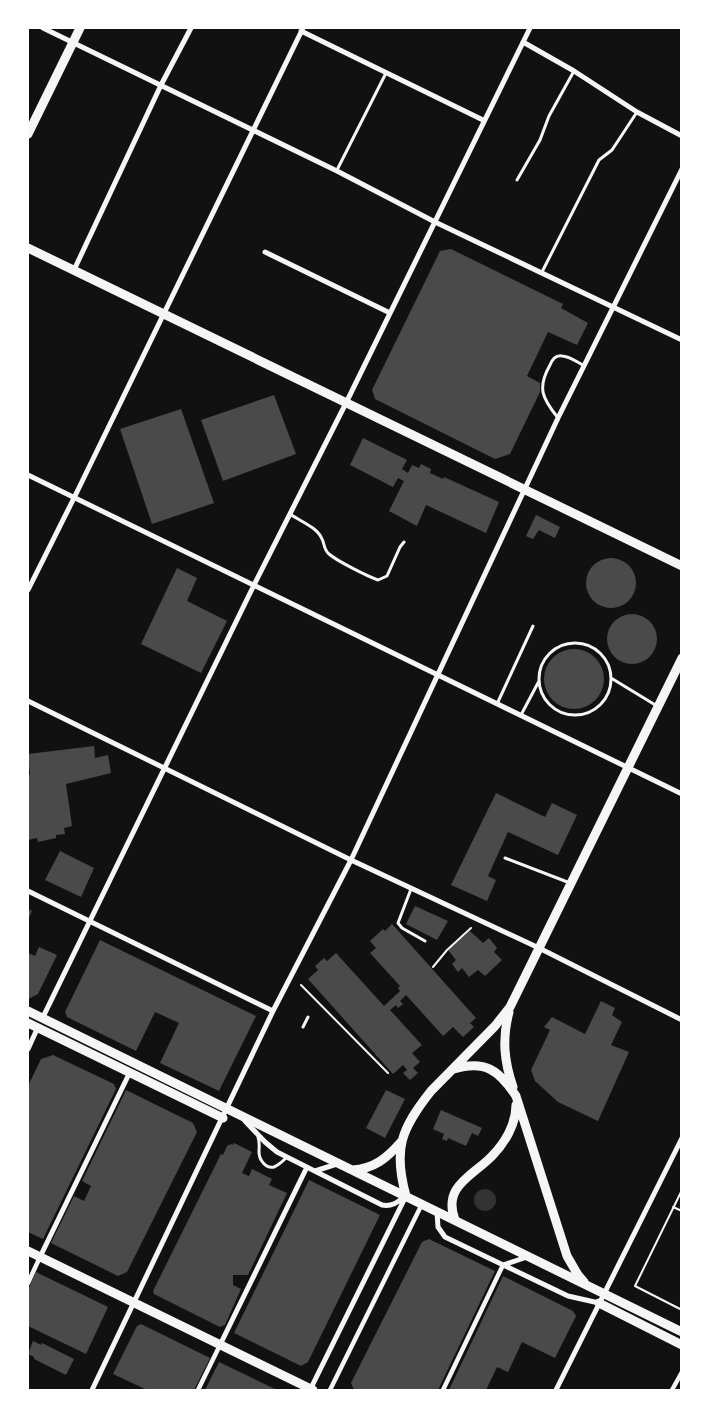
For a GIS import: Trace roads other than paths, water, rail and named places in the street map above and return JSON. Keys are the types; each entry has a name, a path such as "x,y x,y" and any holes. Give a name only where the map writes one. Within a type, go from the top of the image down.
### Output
{"street":[{"path":"43,28 337,171 435,222 682,340"},
{"path":"28,134 80,28"},
{"path":"74,270 161,85 190,28"},
{"path":"28,1049 254,585 346,403 483,120 530,28"},
{"path":"28,590 254,131 302,29 483,120"},
{"path":"523,42 574,71 637,112 682,136"},
{"path":"92,1390 135,1304 273,1011 351,860 583,365 682,169"},
{"path":"28,248 682,566"},
{"path":"265,252 390,313"},
{"path":"28,475 682,794"},
{"path":"351,1170 363,1169 378,1164 391,1154 401,1141 423,1102 438,1083 495,1026 510,1007 682,658"},
{"path":"28,701 351,860 539,948 682,1020"},
{"path":"28,891 273,1011"},
{"path":"510,1007 504,1048 507,1071 567,1256 578,1275 588,1286"},
{"path":"28,1011 225,1113"},
{"path":"28,1023 130,1072 225,1113 241,1116 682,1332"},
{"path":"453,1069 473,1065 492,1069 508,1084 516,1096 514,1120 503,1142 493,1156 464,1179 457,1188 451,1206 455,1220"},
{"path":"28,1283 130,1072"},
{"path":"241,1116 271,1147 382,1205 394,1204 406,1196"},
{"path":"556,1390 682,1138"},
{"path":"28,1251 312,1390 406,1196 399,1165 401,1141"},
{"path":"314,1171 337,1163"},
{"path":"198,1390 307,1167"},
{"path":"330,1390 422,1204"},
{"path":"437,1211 438,1227 445,1237 568,1296 598,1303 682,1345"},
{"path":"443,1390 503,1265 527,1257"},
{"path":"672,1390 682,1372"}],"lane":[{"path":"517,180 540,140 549,116 574,71"},
{"path":"337,171 387,73"},
{"path":"542,272 599,160 612,150 637,112"},
{"path":"558,418 545,401 542,387 544,374 552,361 558,356 583,365"},
{"path":"290,514 317,531 323,539 324,547 329,554 378,580 387,576 404,542"},
{"path":"497,704 533,626"},
{"path":"521,716 539,680 542,664 546,657 558,647 574,642 597,650 607,662 611,686 604,700 592,711 576,715 560,712 554,708 543,696 539,680"},
{"path":"611,678 658,706"},
{"path":"505,858 571,883"},
{"path":"412,888 398,923 402,928 425,941"},
{"path":"303,1028 308,1017"},
{"path":"255,1131 260,1145 260,1158 264,1164 274,1167 288,1157"}]}
